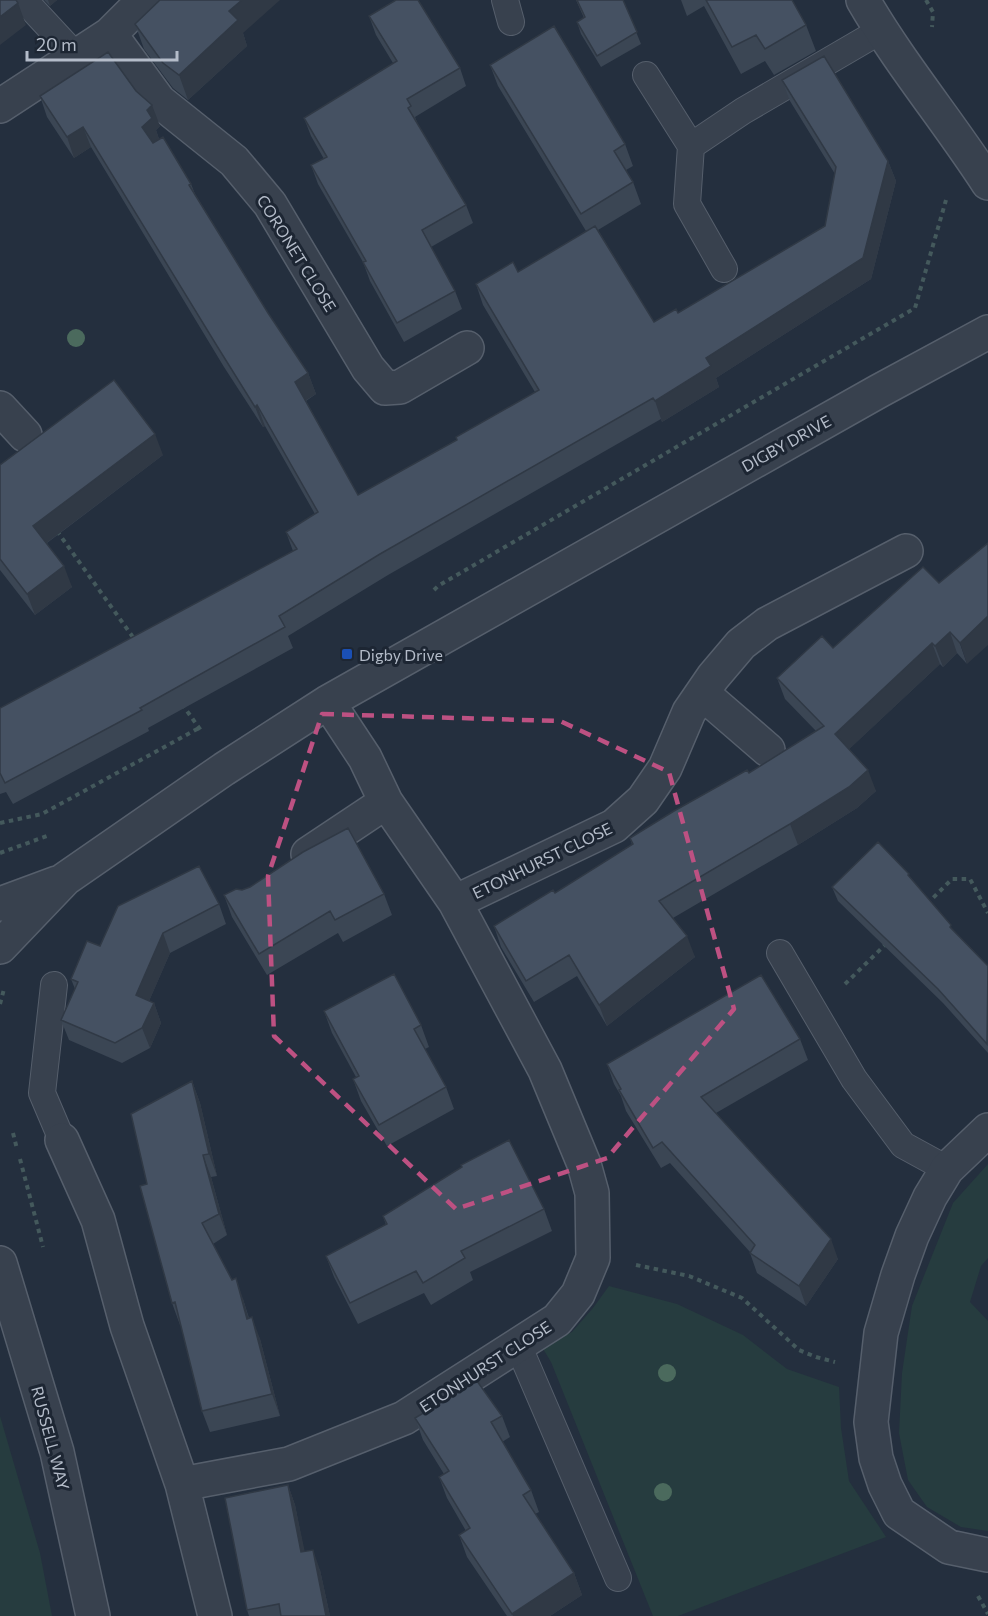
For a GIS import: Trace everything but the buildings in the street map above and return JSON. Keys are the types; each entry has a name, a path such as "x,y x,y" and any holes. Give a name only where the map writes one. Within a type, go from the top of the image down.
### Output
{"street":[{"path":"0,106 111,34 144,0"},
{"path":"863,0 880,30 962,142 988,183"},
{"name":"CORONET CLOSE","path":"111,34 159,101 234,161 270,204 368,368 385,388 400,387 467,348"},
{"name":"DIGBY DRIVE","path":"0,947 66,879 224,769 328,702 879,391 988,332"},
{"path":"0,408 25,435"},
{"name":"ETONHURST CLOSE","path":"455,902 614,826 643,800 665,768 689,712 712,677 741,644 767,624 906,551"},
{"path":"702,693 768,750"},
{"name":"ETONHURST CLOSE","path":"183,1484 289,1464 404,1418 557,1320 578,1294 593,1258 592,1193 584,1164 545,1071 455,902 386,802 365,758 328,702"},
{"path":"288,867 386,802"},
{"name":"DIGBY DRIVE","path":"0,904 66,879"},
{"path":"981,1554 949,1547 899,1513 885,1485 876,1458 871,1422 881,1333 912,1236 930,1197 947,1169 988,1130"},
{"path":"62,1140 98,1220 128,1326 183,1484 215,1616"},
{"name":"RUSSELL WAY","path":"0,1263 57,1452 93,1616"}],"lane":[{"path":"24,0 77,57"},
{"path":"691,146 743,111 880,30"},
{"path":"646,75 691,146 687,204 724,269"},
{"path":"780,953 854,1079 903,1145 947,1169"},
{"path":"54,985 42,1093 62,1140"},
{"path":"518,1345 618,1578"}],"path":[{"path":"430,595 438,586 915,308 962,142"},
{"path":"52,524 136,641"},
{"path":"178,699 204,736"},
{"path":"0,823 42,814 199,728"},
{"path":"926,904 952,879 970,879 988,913"},
{"path":"816,1011 893,937"},
{"path":"0,1004 4,988"},
{"path":"593,1258 689,1276 742,1298 799,1350 833,1362 877,1365"}],"highlighted area":[{"path":"322,714 560,721 669,772 734,1009 607,1158 456,1209 274,1036 268,876"}],"green space":[{"path":"988,1164 988,1258 981,1266 970,1302 988,1321 988,1531 961,1527 927,1507 908,1480 899,1433 902,1373 912,1306 953,1203"},
{"path":"609,1286 677,1304 743,1335 787,1369 839,1387 841,1428 849,1481 886,1537 678,1616 653,1616 551,1362 542,1347 572,1332"},
{"path":"0,1416 40,1553 52,1616 0,1616"}],"place":[{"name":"Digby Drive","path":"347,654"}]}
